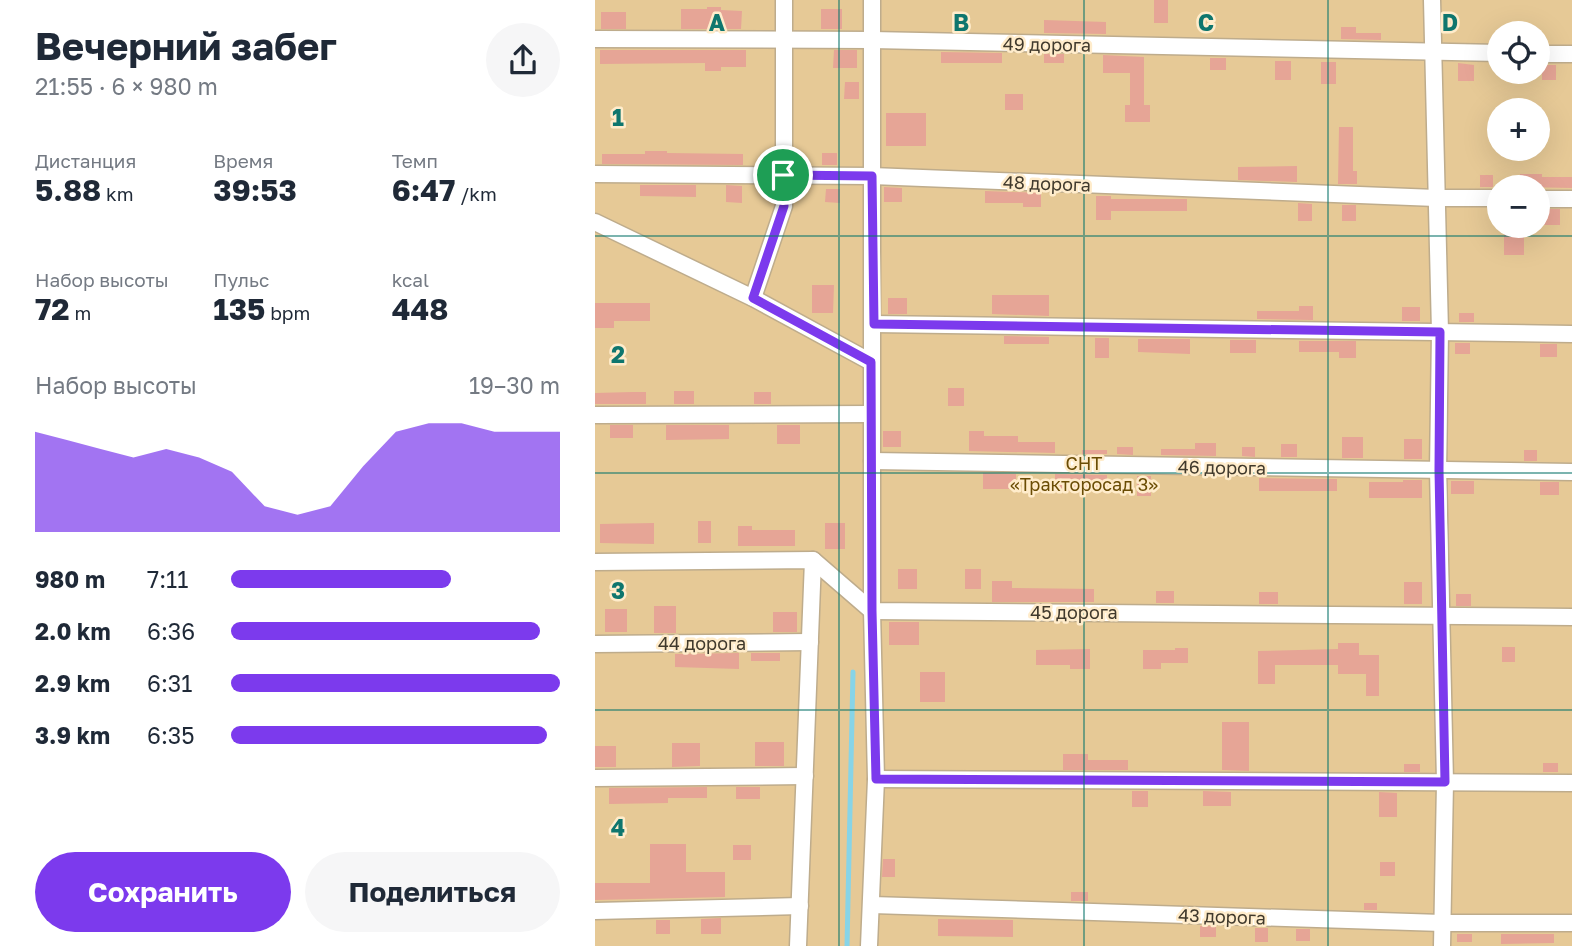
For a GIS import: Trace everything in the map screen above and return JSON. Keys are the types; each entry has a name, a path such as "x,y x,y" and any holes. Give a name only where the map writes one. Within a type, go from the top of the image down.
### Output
{"street":[{"path":"753,298 784,206 784,0"},
{"path":"869,946 876,779 872,611 872,0"},
{"path":"1432,0 1440,332 1439,470 1445,782 1442,946"},
{"name":"49 дорога","path":"595,39 872,40 1487,53"},
{"path":"1550,54 1572,54"},
{"name":"48 дорога","path":"595,174 872,176 1487,198"},
{"path":"1550,199 1572,199"},
{"path":"595,222 753,298 871,362"},
{"path":"874,324 1572,334"},
{"path":"595,415 871,414"},
{"name":"46 дорога","path":"872,461 1572,472"},
{"path":"595,562 813,560 872,611"},
{"path":"799,946 813,560"},
{"name":"45 дорога","path":"872,611 1572,617"},
{"name":"44 дорога","path":"595,644 810,642"},
{"path":"595,778 806,776"},
{"path":"876,779 1572,783"},
{"name":"43 дорога","path":"872,905 1442,923 1572,923"},
{"path":"595,911 800,906"}],"green space":[{"name":"СНТ «Тракторосад 3»","path":"595,0 1572,0 1572,946 595,946"}],"building":[{"path":"1154,0 1168,0 1168,23 1154,23"},
{"path":"707,7 742,11 741,29 681,29 681,9"},
{"path":"821,9 842,9 842,29 821,29"},
{"path":"601,12 626,12 626,29 601,29"},
{"path":"1044,20 1106,22 1106,34 1044,33"},
{"path":"1341,27 1356,27 1356,33 1381,33 1381,40 1341,39"},
{"path":"600,50 746,50 746,67 721,67 721,71 705,71 705,63 600,64"},
{"path":"834,50 857,50 857,68 833,68"},
{"path":"941,52 1002,53 1002,63 941,63"},
{"path":"1044,54 1064,54 1064,63 1044,63"},
{"path":"1103,55 1144,57 1144,105 1150,105 1150,122 1125,122 1125,105 1130,105 1130,73 1103,73"},
{"path":"1210,58 1226,58 1226,70 1210,70"},
{"path":"1275,61 1291,61 1291,80 1275,80"},
{"path":"1321,62 1336,62 1336,84 1321,84"},
{"path":"1458,63 1474,65 1474,81 1458,81"},
{"path":"1550,65 1556,65 1556,80 1550,80"},
{"path":"845,82 859,82 859,99 844,99"},
{"path":"1005,94 1023,94 1023,110 1005,110"},
{"path":"886,113 926,113 926,146 886,146"},
{"path":"1339,127 1353,127 1353,171 1357,171 1357,184 1338,184"},
{"path":"645,151 743,154 743,165 602,164 602,154 645,154"},
{"path":"822,153 837,153 837,165 822,165"},
{"path":"1297,166 1297,182 1238,180 1238,167"},
{"path":"1480,175 1487,175 1487,187 1480,187"},
{"path":"1550,177 1572,177 1572,188 1550,188"},
{"path":"640,185 696,185 696,197 640,196"},
{"path":"726,185 742,186 742,203 726,202"},
{"path":"884,187 902,188 902,202 884,202"},
{"path":"826,189 840,189 840,203 825,202"},
{"path":"985,191 1041,193 1041,207 1023,207 1023,203 985,203"},
{"path":"1096,196 1111,196 1111,199 1187,199 1187,211 1111,211 1111,220 1096,220"},
{"path":"1298,203 1312,204 1312,221 1298,221"},
{"path":"1342,205 1356,205 1356,221 1342,221"},
{"path":"1550,209 1560,209 1560,225 1550,225"},
{"path":"1504,238 1524,238 1524,255 1504,255"},
{"path":"812,285 834,285 833,313 812,313"},
{"path":"992,295 1049,295 1049,316 992,314"},
{"path":"888,298 907,298 907,314 888,314"},
{"path":"595,303 650,303 650,321 614,321 614,328 595,328"},
{"path":"1299,306 1313,306 1313,320 1257,319 1257,311 1299,311"},
{"path":"1402,307 1420,307 1420,321 1402,321"},
{"path":"1459,313 1474,313 1474,322 1459,322"},
{"path":"1004,336 1049,337 1049,344 1004,344"},
{"path":"1095,338 1109,338 1109,358 1095,358"},
{"path":"1138,339 1190,339 1190,354 1138,352"},
{"path":"1230,340 1256,340 1256,353 1230,353"},
{"path":"1299,341 1356,341 1356,358 1339,358 1339,352 1299,352"},
{"path":"1455,343 1470,343 1470,354 1455,354"},
{"path":"1540,344 1557,344 1557,357 1540,357"},
{"path":"948,388 964,388 964,406 948,406"},
{"path":"674,391 694,391 694,404 674,404"},
{"path":"646,392 646,404 595,404 595,393"},
{"path":"754,392 771,392 771,404 754,404"},
{"path":"610,425 633,425 633,438 610,438"},
{"path":"666,425 729,425 729,439 666,440"},
{"path":"777,425 800,425 800,444 777,444"},
{"path":"883,431 901,431 901,447 883,447"},
{"path":"969,431 984,431 984,436 1018,436 1018,442 1055,442 1055,453 969,451"},
{"path":"1342,437 1363,437 1363,458 1342,458"},
{"path":"1404,439 1422,439 1422,459 1404,459"},
{"path":"1195,443 1216,443 1216,456 1161,455 1161,449 1195,449"},
{"path":"1281,444 1297,444 1297,457 1281,457"},
{"path":"1117,447 1133,447 1133,455 1117,454"},
{"path":"1242,447 1255,447 1255,457 1242,456"},
{"path":"1082,450 1107,450 1107,454 1082,454"},
{"path":"1524,450 1537,450 1537,461 1524,461"},
{"path":"983,473 1016,474 1016,489 983,489"},
{"path":"1055,474 1107,475 1107,491 1055,491"},
{"path":"1137,476 1151,476 1151,496 1137,496"},
{"path":"1259,478 1337,479 1337,491 1259,491"},
{"path":"1422,480 1422,498 1369,498 1369,482"},
{"path":"1451,481 1474,481 1474,494 1451,494"},
{"path":"1540,482 1559,482 1559,495 1540,495"},
{"path":"698,521 711,521 711,543 698,543"},
{"path":"654,523 654,544 600,543 600,524"},
{"path":"825,523 845,523 845,549 825,549"},
{"path":"738,526 752,526 752,530 795,530 795,546 738,546"},
{"path":"898,569 917,569 917,589 898,589"},
{"path":"965,569 981,569 981,589 965,589"},
{"path":"992,581 1012,581 1012,588 1094,589 1094,602 992,602"},
{"path":"1404,582 1422,582 1422,604 1404,604"},
{"path":"1156,591 1174,591 1174,603 1156,603"},
{"path":"1259,592 1278,592 1278,604 1259,604"},
{"path":"1456,594 1471,594 1471,606 1456,606"},
{"path":"654,606 676,606 676,633 654,633"},
{"path":"605,609 627,609 627,632 605,632"},
{"path":"773,612 797,612 797,632 773,632"},
{"path":"889,622 919,622 919,645 889,645"},
{"path":"1338,643 1359,643 1359,655 1379,655 1379,696 1366,696 1366,674 1338,674 1338,665 1275,665 1275,684 1258,684 1258,651 1338,649"},
{"path":"1502,647 1515,647 1515,662 1502,662"},
{"path":"1188,648 1188,663 1161,663 1161,669 1143,669 1143,650"},
{"path":"1090,649 1090,669 1070,669 1070,665 1036,665 1036,650"},
{"path":"739,653 739,669 675,667 675,654"},
{"path":"751,653 780,653 780,661 751,661"},
{"path":"920,672 945,672 945,702 920,702"},
{"path":"1222,722 1249,722 1249,771 1222,770"},
{"path":"755,742 784,742 784,766 755,766"},
{"path":"672,743 700,743 700,766 672,767"},
{"path":"595,746 616,746 616,767 595,767"},
{"path":"1063,754 1088,754 1088,760 1128,760 1128,770 1063,770"},
{"path":"1543,763 1558,763 1558,772 1543,772"},
{"path":"1404,764 1420,764 1420,772 1404,772"},
{"path":"707,787 707,798 668,798 668,803 609,804 609,788"},
{"path":"736,787 760,787 760,799 736,799"},
{"path":"1132,791 1148,791 1148,807 1132,807"},
{"path":"1203,791 1231,792 1231,806 1203,806"},
{"path":"1379,792 1397,793 1397,817 1379,817"},
{"path":"650,844 686,844 686,872 725,872 725,897 595,900 595,883 650,883"},
{"path":"733,845 751,845 751,860 733,860"},
{"path":"883,859 895,859 895,877 882,877"},
{"path":"1380,862 1395,862 1395,876 1380,876"},
{"path":"1071,892 1088,892 1088,901 1071,901"},
{"path":"1364,903 1377,903 1377,910 1364,910"},
{"path":"721,918 721,934 701,934 701,919"},
{"path":"938,919 1013,920 1013,937 938,936"},
{"path":"656,920 670,920 670,934 656,934"},
{"path":"1200,926 1216,926 1216,937 1200,937"},
{"path":"1255,928 1268,928 1268,942 1255,942"},
{"path":"1296,929 1310,929 1310,941 1296,941"},
{"path":"1457,934 1472,934 1472,942 1457,942"},
{"path":"1501,934 1554,934 1554,943 1501,944"}],"waterway":[{"path":"847,946 853,672"}],"route":[{"path":"783,175 872,176 874,324 1440,332 1439,470 1445,782 876,779 871,362 753,298 784,206 783,175"}]}
